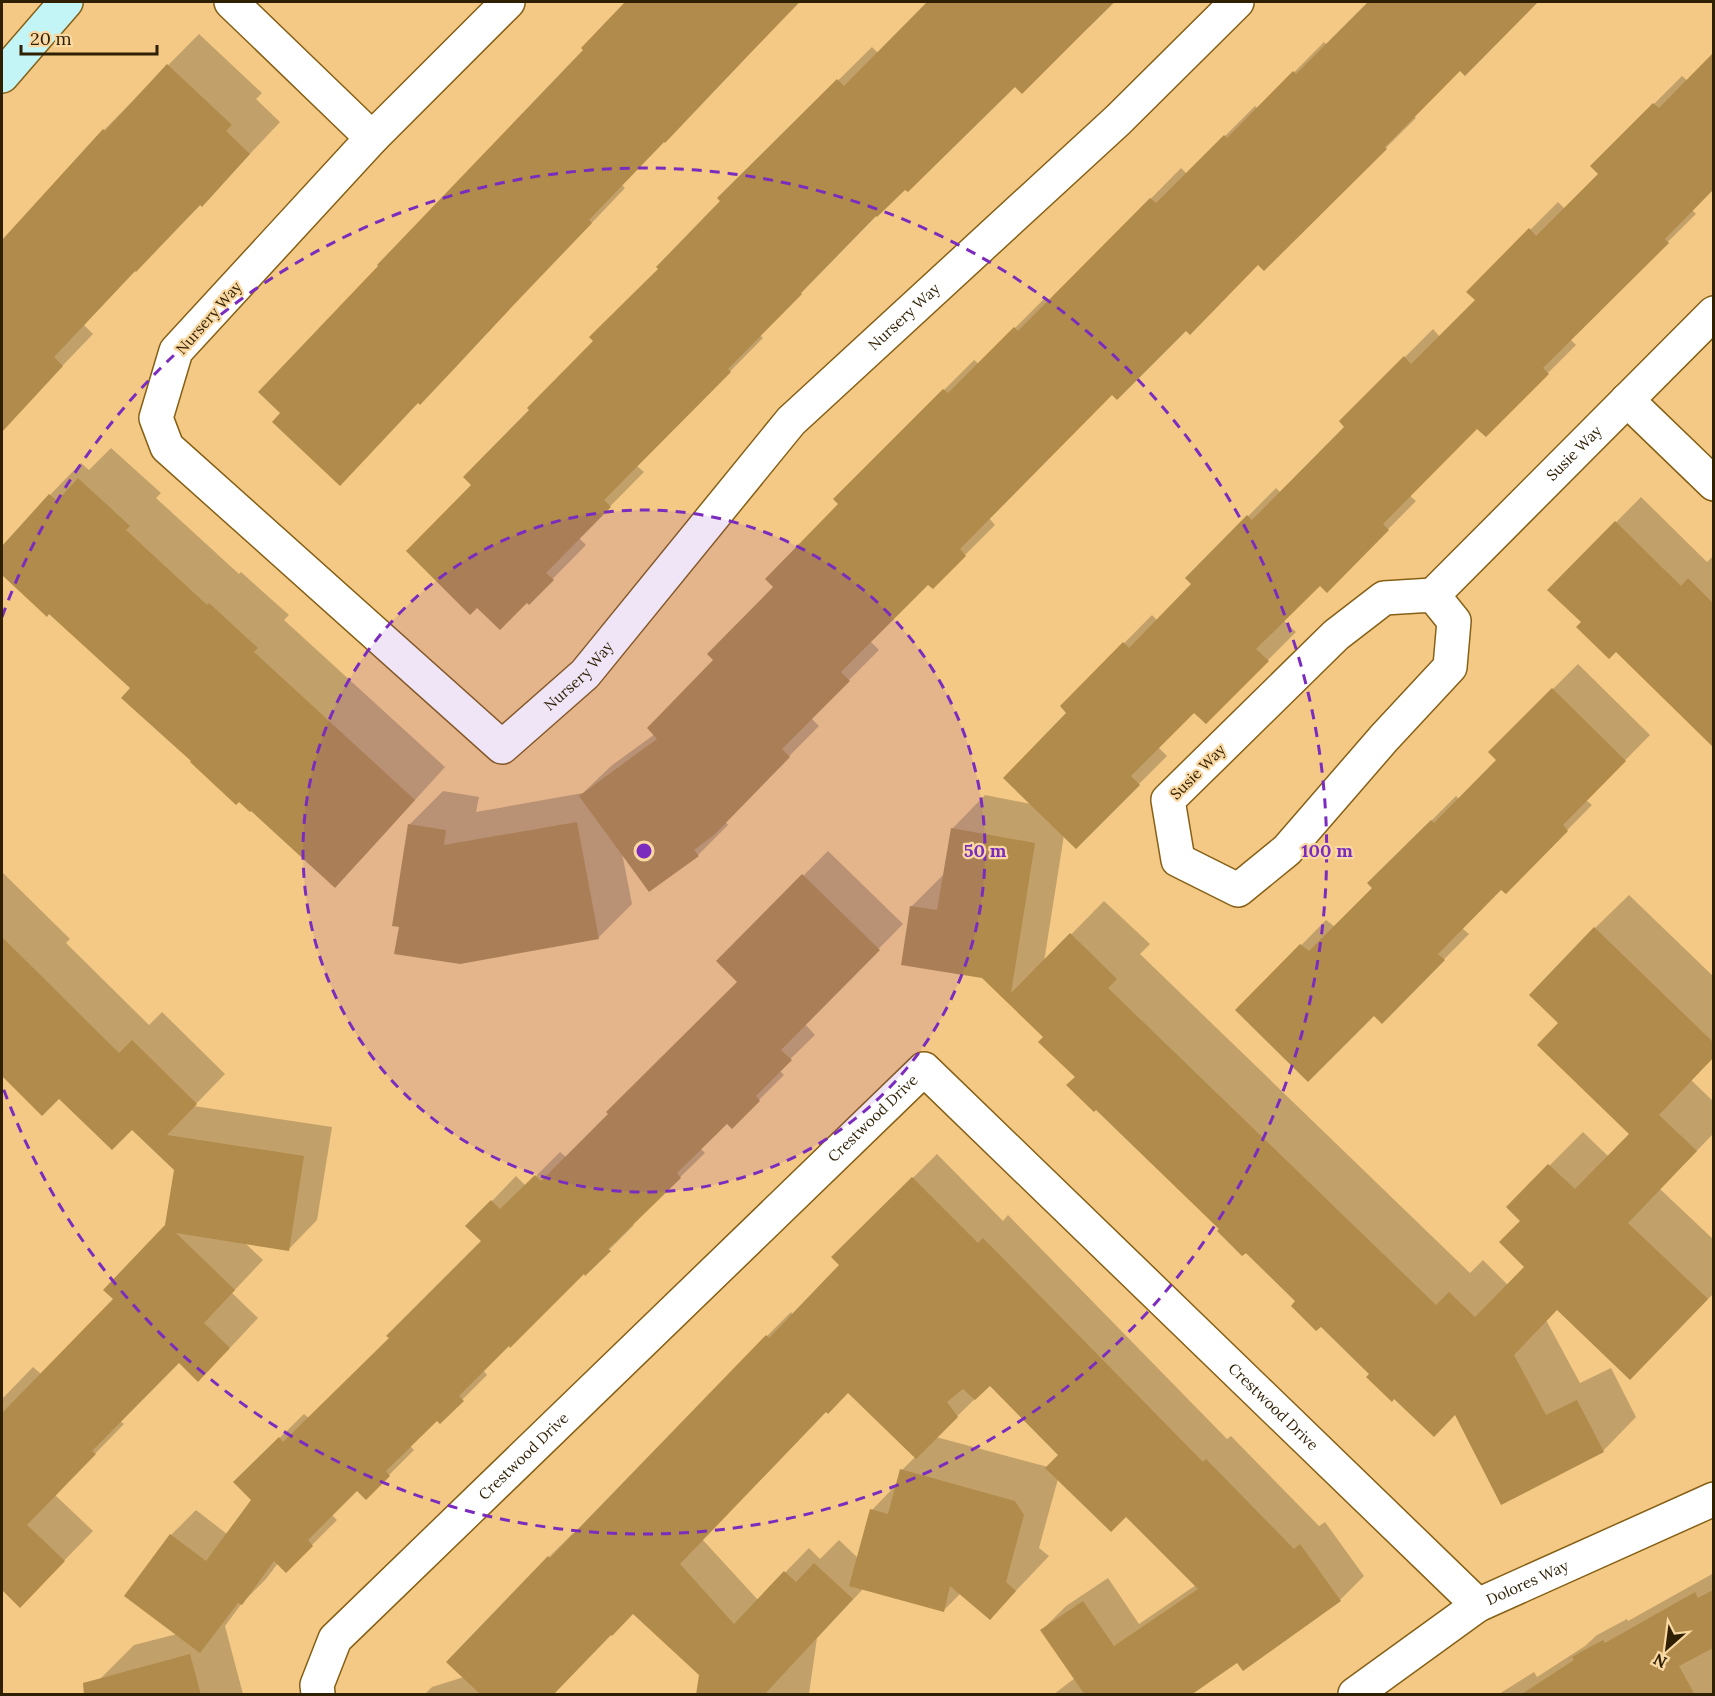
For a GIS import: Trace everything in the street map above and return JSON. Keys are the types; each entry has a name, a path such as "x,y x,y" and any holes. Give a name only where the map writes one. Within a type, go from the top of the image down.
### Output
{"main road":[{"path":"2,76 66,2"}],"street":[{"path":"231,2 372,138"},
{"name":"Nursery Way","path":"508,2 372,138 176,351 156,418 167,447 502,747 585,674 791,421 1118,120 1238,2"},
{"name":"Susie Way","path":"1433,595 1454,621 1450,667 1384,738 1287,850 1238,890 1179,860 1168,801 1336,635 1384,598 1433,595 1713,313"},
{"path":"1627,400 1713,484"},
{"name":"Crestwood Drive","path":"318,1695 317,1685 335,1639 924,1069 1478,1605"},
{"name":"Dolores Way","path":"1355,1695 1478,1605 1713,1499"}],"building":[{"path":"625,2 799,2 589,220 592,223 340,486 272,422 280,413 258,392 583,50 581,48"},
{"path":"927,2 1114,2 1022,94 1015,87 908,192 905,190 876,216 801,293 728,369 731,372 604,500 611,507 546,573 554,580 529,605 527,603 500,630 477,608 470,615 406,551 471,485 463,477 593,341 589,337 658,269 656,267 720,201 717,198 837,79 844,86"},
{"path":"1368,2 1538,2 1465,76 1460,71 1385,147 1387,149 1264,271 1258,265 1190,335 1186,331 1117,400 1112,395 960,549 966,556 933,589 928,585 841,672 850,681 782,749 790,757 714,835 694,850 699,856 649,892 579,796 657,739 647,728 713,660 707,654 773,587 765,579 838,504 833,499 943,389 948,393 1014,327 1018,331 1150,198 1156,203 1224,135 1227,138 1293,71 1296,74"},
{"path":"1713,53 1713,190 1665,239 1669,243 1543,368 1549,374 1486,437 1477,429 1383,524 1389,530 1327,593 1320,586 1256,649 1269,661 1206,724 1194,713 1131,776 1140,785 1076,849 1003,778 1066,713 1060,706 1123,642 1129,648 1191,584 1185,578 1247,515 1252,520 1344,427 1339,421 1404,356 1411,364 1475,300 1466,292 1529,228 1536,236 1598,174 1590,166 1653,103 1659,108"},
{"path":"167,64 232,125 226,131 250,154 202,207 200,205 54,357 63,366 2,432 2,240 103,129 105,131"},
{"path":"78,478 130,526 126,530 207,605 209,603 258,648 254,652 415,800 335,888 251,811 239,802 236,805 121,698 130,688 49,614 47,617 2,575 2,546 49,494 57,501"},
{"path":"1615,521 1681,586 1688,578 1713,603 1713,747 1616,652 1609,659 1576,627 1581,622 1547,590"},
{"path":"1552,688 1626,761 1563,825 1568,831 1506,894 1501,890 1438,954 1445,960 1382,1024 1374,1016 1308,1082 1235,1010 1300,944 1309,951 1372,888 1367,883 1431,820 1434,823 1496,760 1488,752"},
{"path":"577,822 599,939 460,964 394,954 399,927 392,926 408,824 446,830 444,845"},
{"path":"951,828 1035,843 1011,993 1070,933 1117,979 1108,988 1436,1305 1449,1292 1475,1317 1524,1267 1499,1242 1520,1221 1506,1207 1548,1164 1575,1189 1629,1134 1537,1045 1558,1023 1529,995 1594,927 1713,1042 1713,1058 1659,1115 1697,1151 1628,1223 1708,1299 1630,1380 1557,1310 1514,1355 1546,1415 1577,1400 1604,1452 1501,1505 1455,1415 1434,1437 1394,1399 1392,1402 1366,1377 1369,1374 1321,1327 1316,1331 1291,1306 1295,1301 1246,1253 1242,1256 1217,1231 1219,1229 1096,1110 1094,1112 1066,1085 1075,1077 1038,1042 1043,1037 982,978 901,965 910,906 937,910"},
{"path":"802,874 880,950 781,1050 792,1060 756,1096 760,1101 732,1129 727,1124 677,1173 681,1178 608,1249 611,1251 585,1276 584,1274 459,1396 464,1401 440,1424 437,1421 386,1471 390,1476 366,1500 357,1491 308,1540 313,1546 286,1573 274,1561 242,1605 238,1603 200,1653 124,1596 170,1534 206,1561 251,1500 233,1482 279,1437 283,1442 389,1338 386,1336 481,1241 465,1226 491,1200 500,1209 535,1175 541,1181 608,1114 606,1112 737,982 716,961"},
{"path":"2,937 119,1053 132,1040 197,1104 167,1135 304,1156 289,1251 176,1233 235,1290 204,1323 230,1348 198,1382 179,1363 92,1451 96,1454 27,1525 65,1561 20,1608 2,1590 2,1413 113,1299 103,1290 165,1225 174,1170 132,1130 112,1150 59,1099 42,1116 2,1076"},
{"path":"912,1177 978,1243 983,1238 1203,1462 1206,1459 1294,1549 1300,1544 1341,1601 1243,1671 1237,1663 1191,1695 1085,1695 1040,1630 1083,1601 1114,1646 1198,1589 1126,1517 1111,1532 1045,1468 1058,1455 990,1386 975,1400 963,1389 947,1402 958,1417 916,1459 848,1393 828,1414 826,1412 680,1564 734,1624 784,1571 796,1582 814,1563 853,1599 764,1695 696,1695 699,1675 633,1614 554,1694 480,1694 446,1662 766,1335 769,1338 839,1265 831,1257"},
{"path":"900,1469 1015,1501 1024,1515 1006,1582 1016,1591 990,1620 950,1586 944,1612 849,1586 870,1509 888,1514"},
{"path":"1713,1590 1713,1648 1679,1666 1695,1695 1520,1695 1574,1660 1572,1657 1603,1640 1605,1643 1695,1592 1698,1598"},
{"path":"190,1654 201,1695 84,1695 83,1683"}]}
